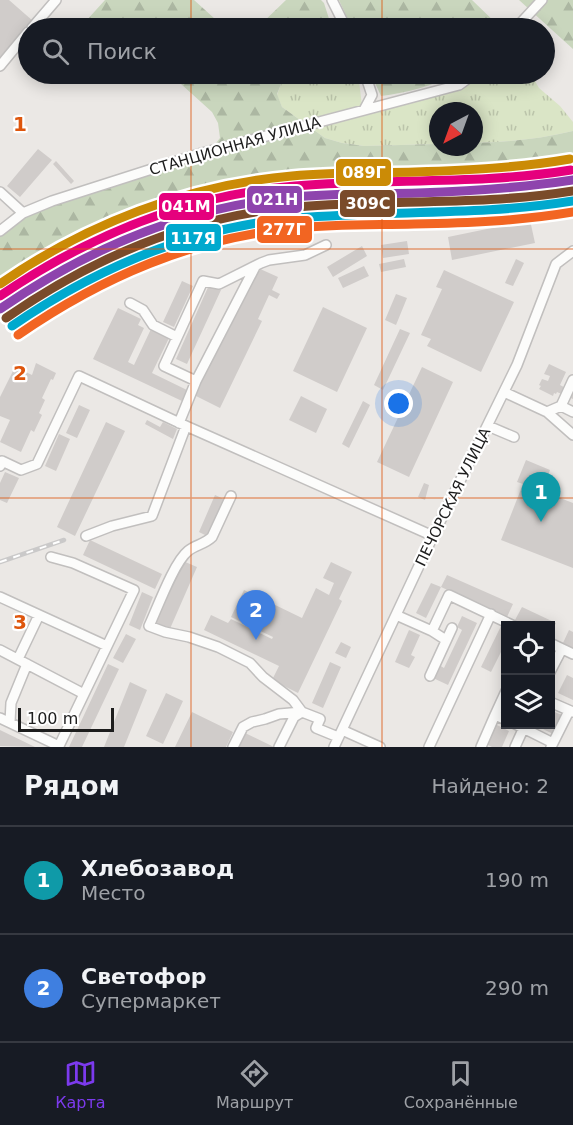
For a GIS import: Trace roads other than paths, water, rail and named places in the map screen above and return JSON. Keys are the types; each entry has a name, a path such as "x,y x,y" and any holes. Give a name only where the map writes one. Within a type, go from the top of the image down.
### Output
{"street":[{"path":"41,18 56,0"},
{"path":"332,0 341,18"},
{"path":"525,18 542,0"},
{"path":"0,66 18,44"},
{"path":"364,110 372,95 368,84"},
{"name":"СТАНЦИОННАЯ УЛИЦА","path":"0,231 23,213 52,201 202,153 459,84"},
{"path":"0,192 23,213"},
{"path":"196,381 164,366 203,281 219,284 269,260 305,255 326,245"},
{"name":"ПЕЧОРСКАЯ УЛИЦА","path":"334,747 433,536 517,365 556,264 573,251"},
{"path":"86,536 112,526 152,516 196,381 255,267"},
{"path":"130,303 143,310 153,325 177,337"},
{"path":"0,466 2,462 21,470 36,464 79,376 433,536"},
{"path":"547,412 561,406 573,380"},
{"path":"504,392 547,412 573,435"},
{"path":"561,406 573,412"},
{"path":"488,426 514,437"},
{"path":"231,496 212,537 187,552 176,567 149,626 218,647 250,663 263,677 293,700 302,712"},
{"path":"0,718 58,746 134,590 73,563 51,557"},
{"path":"432,631 449,595 504,621"},
{"path":"0,597 107,646"},
{"path":"429,747 491,614"},
{"path":"18,659 39,615"},
{"path":"396,615 446,640"},
{"path":"430,676 452,628"},
{"path":"555,646 573,654"},
{"path":"555,662 562,649"},
{"path":"0,650 84,694"},
{"path":"10,722 11,703 27,664"},
{"path":"481,747 501,702"},
{"path":"526,729 552,745 571,711 555,704"},
{"path":"279,747 294,717 302,712"},
{"path":"233,747 243,726 279,714 302,712 320,719 316,728 380,747"},
{"path":"495,715 501,718"},
{"path":"515,747 520,729"}],"railway":[{"path":"0,562 64,540"}],"place":[{"name":"Хлебозавод","path":"541,522"},
{"name":"Светофор","path":"256,640"}]}
